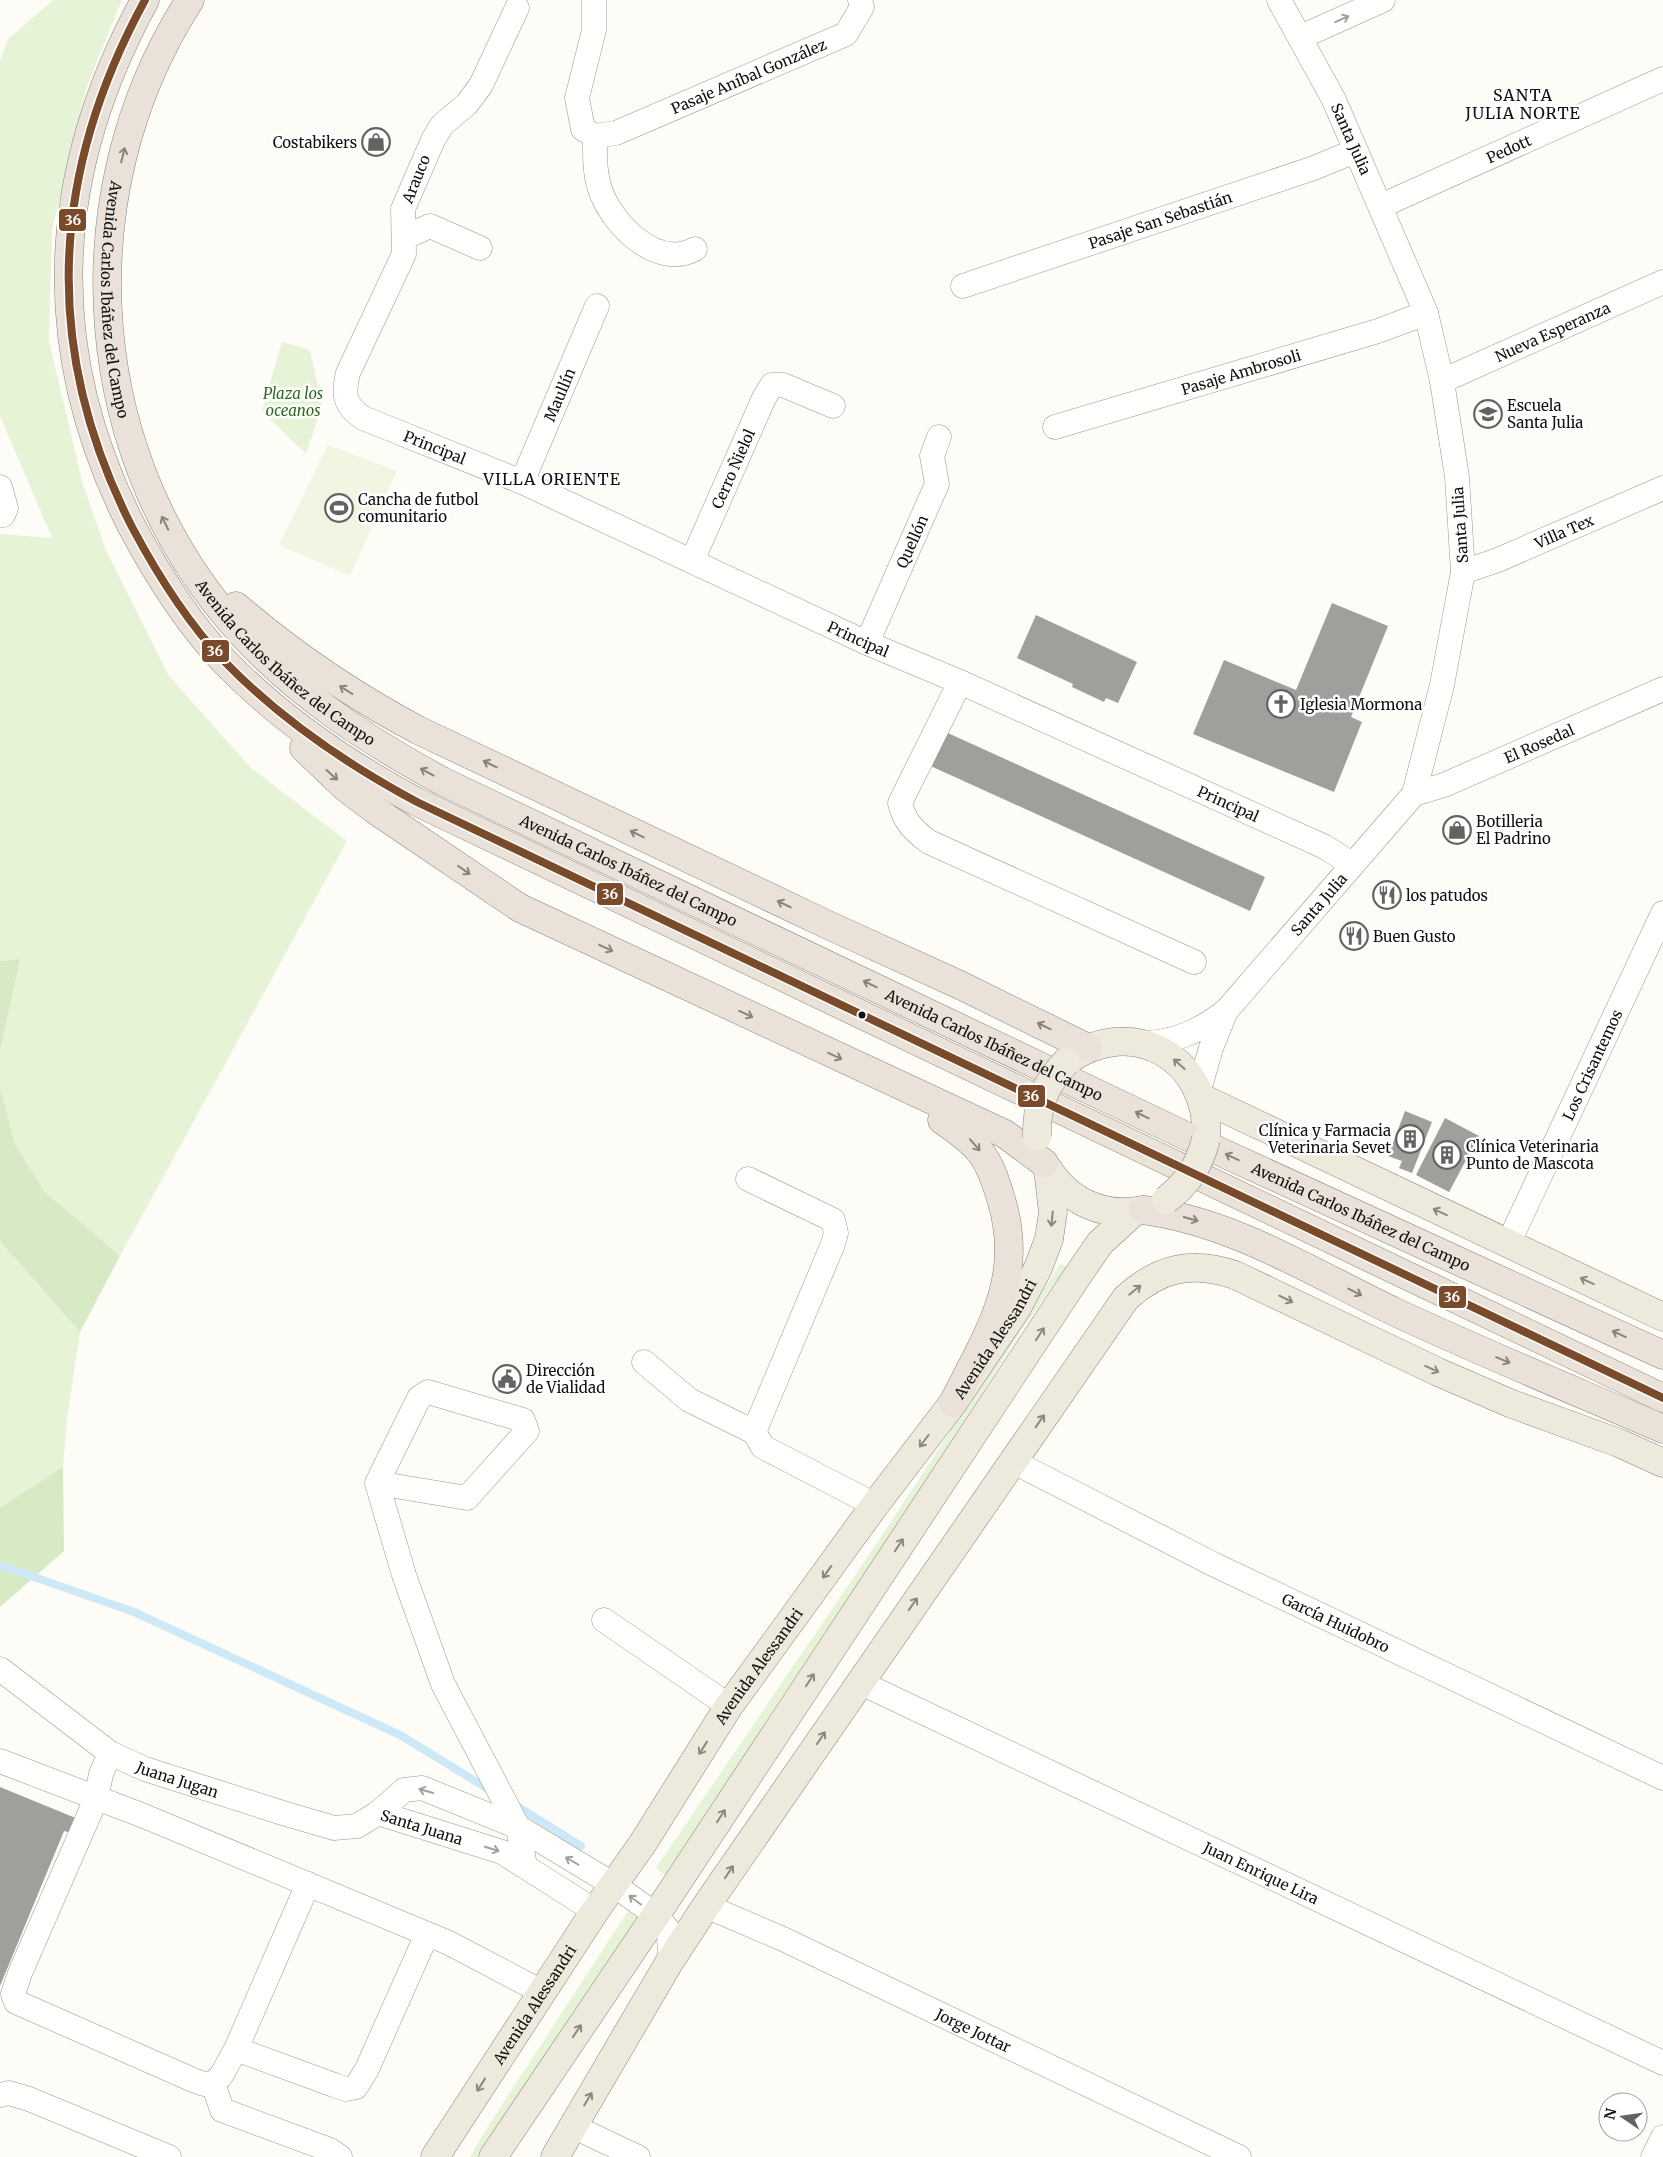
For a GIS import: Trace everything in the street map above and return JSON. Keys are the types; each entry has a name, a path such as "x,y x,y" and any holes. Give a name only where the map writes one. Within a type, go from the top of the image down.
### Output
{"highway":[{"name":"Avenida Carlos Ibáñez del Campo","path":"145,0 113,63 97,104 84,147 75,191 70,235 68,280 70,323 76,365 97,448 119,501 140,541 163,581 196,628 222,659 252,688 288,720 348,762 417,802 1663,1398"},
{"name":"Avenida Carlos Ibáñez del Campo","path":"190,0 152,72 128,135 112,208 106,281 110,342 128,430 150,493 169,530 207,591 243,635 311,700 364,736 434,776 1186,1136 1663,1355"},
{"path":"190,566 285,647 328,678 380,710 828,925 960,985 1077,1055"},
{"path":"252,688 300,744 346,788 520,908 879,1077 1005,1134 1046,1167"},
{"path":"879,1077 971,1140 984,1155 995,1177 1005,1209 1010,1235 1011,1259 1002,1299 953,1403"},
{"path":"1148,1207 1187,1217 1235,1234 1403,1315 1663,1429"}],"main road":[{"path":"493,2157 656,1916 1100,1244 1148,1207 1181,1189 1193,1174 1202,1157 1206,1139 1207,1118 1200,1094 1180,1063 1162,1051 1141,1043 1108,1042 1077,1055 1048,1084 1042,1096 1036,1123 1037,1136 1046,1167 1064,1190 1085,1204 1109,1211 1148,1207"},
{"path":"1200,1094 1508,1244 1663,1316"},
{"name":"Avenida Alessandri","path":"435,2157 729,1706 875,1505 953,1403 1017,1308 1038,1268 1049,1239 1053,1212 1046,1167"},
{"path":"560,2156 572,2126 670,1961 706,1906 1012,1461 1126,1298 1137,1288 1166,1273 1200,1267 1235,1275 1446,1376 1663,1463"}],"street":[{"path":"594,0 594,30 577,98 583,129 606,134 598,184 612,212 627,234 667,254 686,254 695,249"},
{"name":"Pasaje Aníbal González","path":"606,134 846,34 862,7 860,0"},
{"name":"Santa Julia","path":"1141,1043 1158,1043 1192,1033 1226,1011 1414,794 1442,685 1463,572 1457,478 1442,381 1426,313 1334,100 1279,0"},
{"path":"1301,37 1383,0"},
{"name":"Arauco","path":"363,418 352,411 346,400 345,388 348,373 404,254 404,209 433,140 442,125 466,104 482,85 517,8"},
{"name":"Pedott","path":"1381,206 1663,79"},
{"name":"Pasaje San Sebastián","path":"963,286 1314,168 1355,151"},
{"path":"405,237 430,226 480,248"},
{"name":"Nueva Esperanza","path":"1442,381 1663,282"},
{"name":"Maullín","path":"522,482 597,306"},
{"name":"Pasaje Ambrosoli","path":"1055,427 1378,330 1426,313"},
{"name":"Cerro Ñielol","path":"692,561 764,398 772,385 783,384 834,406"},
{"name":"Principal","path":"363,418 522,482 867,643 960,682 1325,846 1352,864"},
{"name":"Quellón","path":"867,643 937,484 932,456 939,437"},
{"path":"0,487 6,508 2,514"},
{"name":"Villa Tex","path":"1463,572 1498,560 1663,488"},
{"path":"960,682 900,803 903,817 913,830 929,842 1194,962"},
{"name":"El Rosedal","path":"1414,794 1444,786 1663,689"},
{"name":"Los Crisantemos","path":"1508,1244 1663,913"},
{"name":"Santa Julia","path":"1200,1094 1211,1048 1226,1011"},
{"path":"748,1179 832,1220 836,1233 754,1432"},
{"path":"644,1362 689,1400 754,1432 763,1447 875,1505"},
{"path":"377,1483 467,1498 527,1431 523,1420 428,1392 419,1398 377,1483 404,1575 443,1684 518,1827 525,1866"},
{"name":"García Huidobro","path":"1012,1461 1215,1565 1663,1778"},
{"path":"604,1620 729,1706"},
{"name":"Juana Jugan","path":"0,1669 110,1753 145,1769 334,1828 357,1826 378,1814"},
{"name":"Juan Enrique Lira","path":"859,1682 1663,2063"},
{"path":"110,1753 101,1774 96,1798 20,1973 13,1994 16,2002 193,2080 204,2084 213,2083 221,2076 236,2049 308,1884"},
{"path":"0,1761 144,1816 449,1943 542,1992"},
{"name":"Santa Juana","path":"378,1814 404,1790 422,1788 518,1827 614,1885"},
{"name":"Santa Juana","path":"378,1814 502,1852 595,1911"},
{"path":"614,1885 656,1916 669,1932 670,1961"},
{"name":"Jorge Jottar","path":"706,1906 783,1939 1238,2157"},
{"path":"236,2049 334,2086 346,2089 356,2087 368,2068 427,1934"},
{"path":"213,2083 222,2110 330,2150 340,2157"},
{"path":"0,2095 9,2093 29,2099 169,2157"},
{"path":"572,2126 638,2157"},
{"path":"1653,2157 1663,2137"}],"green space":[{"path":"53,0 122,0 87,86 52,230 49,341 83,485 106,550 169,676 251,768 347,841 120,1256 44,1191 15,1144 0,1087 0,1051 19,959 0,961 0,534 52,538 0,416 0,61 8,39"},
{"name":"Plaza los oceanos","path":"282,342 310,350 322,405 306,454 262,411"},
{"name":"Cancha de futbol comunitario","path":"328,445 397,471 350,576 279,545"},
{"path":"20,959 0,1051 0,961"},
{"path":"0,1087 15,1144 44,1191 120,1256 80,1332 0,1241"},
{"path":"0,1241 80,1332 67,1419 63,1467 0,1508"},
{"path":"1060,1264 1067,1266 1021,1331 940,1461 665,1875 656,1868 877,1543"},
{"path":"63,1467 64,1551 0,1607 0,1508"},
{"path":"628,1911 638,1918 481,2157 470,2157 485,2131"}],"building":[{"name":"Iglesia Mormona","path":"1332,603 1388,626 1351,717 1362,722 1334,792 1193,734 1224,660 1296,690"},
{"path":"1036,615 1137,662 1118,703 1106,698 1104,702 1072,687 1073,684 1017,658"},
{"path":"939,729 1265,877 1250,911 924,763"},
{"name":"Clínica y Farmacia Veterinaria Sevet","path":"1405,1111 1432,1122 1412,1173 1399,1168 1402,1161 1388,1156"},
{"name":"Clínica Veterinaria Punto de Mascota","path":"1445,1118 1479,1136 1449,1192 1416,1175"},
{"path":"0,1787 78,1819 72,1833 64,1831 0,1986"}],"waterway":[{"path":"0,1565 134,1612 400,1735 490,1790"},
{"path":"515,1805 581,1846"}],"transit line":[{"name":"36","path":"145,0 113,65 90,131 75,196 69,262 71,328 82,394 103,460 132,527 162,580 185,614 210,646 245,682 291,721 339,756 417,802 1663,1398"}],"place":[{"name":"Costabikers","path":"376,142"},
{"name":"Escuela Santa Julia","path":"1488,414"},
{"name":"Cancha de futbol comunitario","path":"339,508"},
{"name":"Iglesia Mormona","path":"1281,704"},
{"name":"Botilleria El Padrino","path":"1457,830"},
{"name":"los patudos","path":"1387,895"},
{"name":"Buen Gusto","path":"1354,936"},
{"name":"Clínica y Farmacia Veterinaria Sevet","path":"1410,1139"},
{"name":"Clínica Veterinaria Punto de Mascota","path":"1447,1155"},
{"name":"Dirección de Vialidad","path":"507,1379"}],"district":[{"name":"SANTA JULIA NORTE","path":"1523,104"},
{"name":"VILLA ORIENTE","path":"552,479"}]}
